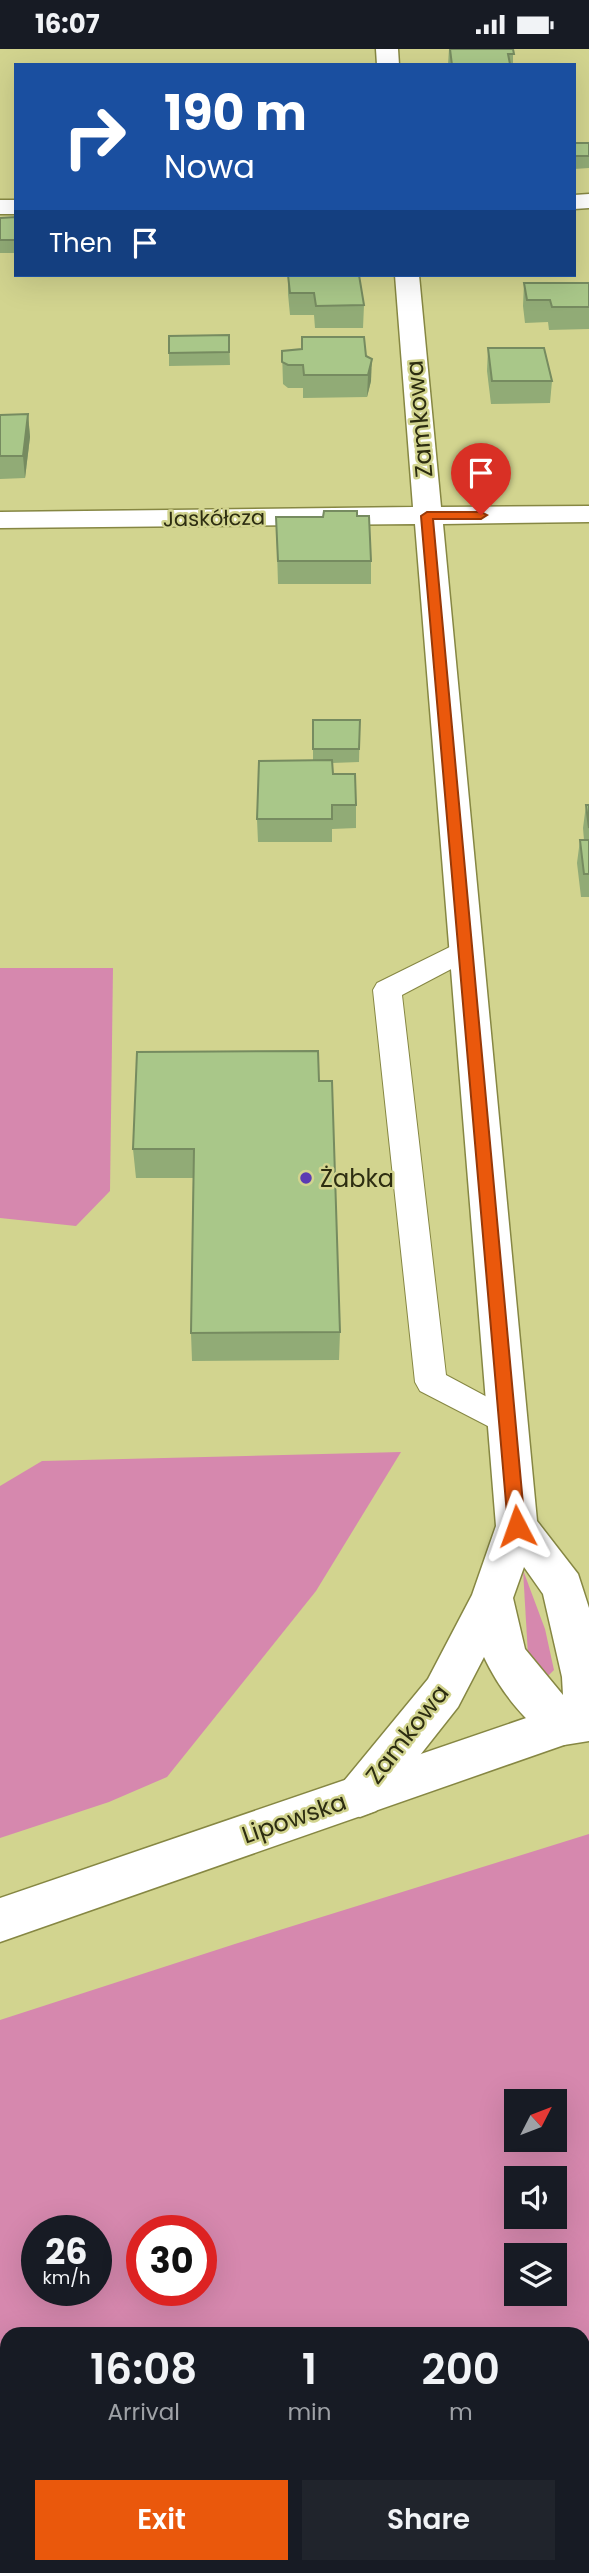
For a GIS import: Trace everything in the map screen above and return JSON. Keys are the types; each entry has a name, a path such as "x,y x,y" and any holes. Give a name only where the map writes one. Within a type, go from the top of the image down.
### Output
{"street":[{"name":"Zamkowa","path":"359,1796 443,1693 492,1598 517,1526 407,277"},
{"name":"Jaskółcza","path":"0,520 589,514"},
{"path":"492,1598 505,1657 535,1696 580,1722 584,1677 576,1594 517,1526"},
{"name":"Lipowska","path":"0,1920 580,1722"}],"lane":[{"path":"466,949 387,990 431,1381 509,1424"}],"shaded area":[{"path":"0,968 113,968 110,1191 76,1226 0,1218"},
{"path":"401,1452 316,1591 167,1777 109,1802 0,1838 0,1486 42,1461"},
{"path":"523,1570 545,1629 554,1670 548,1676 538,1673 528,1655"},
{"path":"589,1834 589,2327 0,2327 0,2020"}],"building":[{"path":"450,49 513,49 514,54 508,54 510,63 452,63"},
{"path":"576,143 589,143 589,156 576,156"},
{"path":"14,217 14,240 0,240 0,218"},
{"path":"288,277 359,277 364,305 316,306 314,293 290,293"},
{"path":"524,283 589,283 589,307 552,307 550,300 527,300"},
{"path":"229,335 229,352 169,353 169,336"},
{"path":"302,337 364,337 366,356 372,359 368,375 304,375 303,365 288,365 282,362 282,351 302,349"},
{"path":"488,348 544,348 552,381 492,381"},
{"path":"28,414 23,456 0,456 0,415"},
{"path":"324,511 357,511 357,516 369,516 371,561 278,561 276,517 323,517"},
{"path":"313,720 360,720 359,749 313,749"},
{"path":"332,760 333,774 355,774 356,805 332,805 332,819 257,819 259,761"},
{"path":"586,805 589,805 589,828"},
{"path":"580,840 589,840 589,874 584,874"},
{"path":"318,1051 319,1081 332,1081 340,1332 191,1333 194,1149 133,1149 137,1052"}],"place":[{"name":"Żabka","path":"306,1178"}],"route":[{"path":"481,515 427,516 517,1526"}]}
